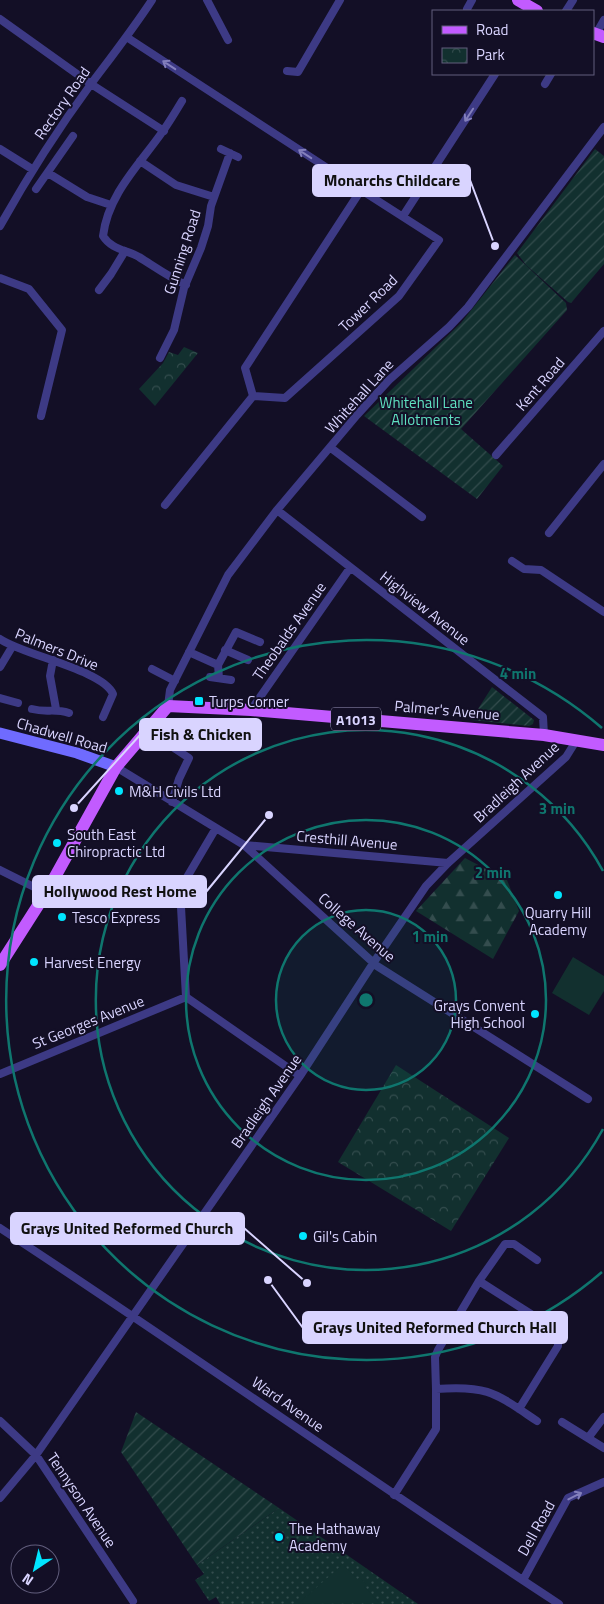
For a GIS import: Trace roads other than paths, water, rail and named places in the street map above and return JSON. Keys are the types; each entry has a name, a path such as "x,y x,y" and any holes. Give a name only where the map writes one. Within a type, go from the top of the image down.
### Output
{"main road":[{"path":"518,0 535,10"},
{"path":"0,964 46,893 116,767 168,706"},
{"name":"Palmer's Avenue","path":"168,706 251,710 544,735 604,745"}],"street":[{"name":"Rectory Road","path":"0,226 32,170 91,84 128,38 152,0"},
{"path":"207,0 228,40"},
{"path":"287,71 298,72 340,0"},
{"path":"467,9 472,0"},
{"path":"0,19 91,84 164,131"},
{"path":"598,34 604,20"},
{"name":"Tower Road","path":"128,38 439,240 399,296 285,398 253,396"},
{"path":"403,216 495,75"},
{"path":"545,84 550,75"},
{"path":"182,101 164,131 140,161 111,205 103,236 108,244 125,251 186,285"},
{"name":"Whitehall Lane","path":"168,706 168,695 174,681 228,575 277,510 331,448 357,414 389,380 449,327 468,307 604,127"},
{"path":"36,189 73,136"},
{"path":"0,149 32,170"},
{"path":"221,150 238,157"},
{"name":"Gunning Road","path":"160,358 174,330 186,285 208,226 214,197 230,153"},
{"path":"140,161 176,185 214,197"},
{"path":"48,173 87,196 111,205"},
{"path":"165,505 253,396 245,368 361,190"},
{"path":"99,290 125,251"},
{"path":"0,278 29,290 62,330 41,416"},
{"name":"Kent Road","path":"496,455 604,331"},
{"path":"331,448 422,517"},
{"path":"548,533 604,464"},
{"name":"Highview Avenue","path":"277,510 543,717 544,735"},
{"path":"512,561 524,569 541,570 604,612"},
{"name":"Theobalds Avenue","path":"251,710 350,568"},
{"path":"219,678 218,665 236,632 260,642"},
{"name":"Palmers Drive","path":"0,639 12,647 53,660 105,684 113,694 103,718"},
{"path":"0,667 12,647"},
{"path":"225,650 248,660"},
{"path":"189,652 218,665"},
{"path":"53,660 50,676 56,708"},
{"path":"152,669 174,681"},
{"path":"210,677 231,680"},
{"path":"0,698 18,703"},
{"path":"32,709 43,712 56,708 69,714"},
{"name":"Chadwell Road","path":"0,733 77,753 116,767"},
{"name":"Bradleigh Avenue","path":"0,1498 36,1455 134,1315 300,1076 426,886 448,863 566,757 576,740"},
{"path":"172,802 179,779 189,758 174,748"},
{"name":"College Avenue","path":"116,767 244,846 374,962 588,1099"},
{"path":"216,828 180,889 186,997 300,1076"},
{"name":"Cresthill Avenue","path":"244,846 448,863"},
{"path":"0,870 46,893"},
{"name":"St Georges Avenue","path":"0,1074 186,997"},
{"name":"Ward Avenue","path":"0,1228 134,1315 394,1495 559,1604"},
{"path":"394,1495 436,1428 435,1357 479,1281 505,1244 514,1244 537,1260"},
{"path":"479,1281 553,1328 558,1337 558,1346 519,1409"},
{"path":"436,1389 480,1388 489,1391 537,1421"},
{"path":"588,1438 604,1417"},
{"name":"Tennyson Avenue","path":"0,1421 36,1455 133,1601"},
{"path":"562,1422 604,1448"},
{"name":"Dell Road","path":"523,1580 568,1498 604,1482"}],"place":[{"name":"Monarchs Childcare","path":"495,246"},
{"name":"Turps Corner","path":"199,701"},
{"name":"M&H Civils Ltd","path":"119,791"},
{"name":"Fish & Chicken","path":"74,808"},
{"name":"Hollywood Rest Home","path":"269,815"},
{"name":"South East Chiropractic Ltd","path":"57,843"},
{"name":"Quarry Hill Academy","path":"558,895"},
{"name":"Tesco Express","path":"62,917"},
{"name":"Harvest Energy","path":"34,962"},
{"name":"Grays Convent High School","path":"535,1014"},
{"name":"Gil's Cabin","path":"303,1236"},
{"name":"Grays United Reformed Church Hall","path":"268,1280"},
{"name":"Grays United Reformed Church","path":"307,1283"},
{"name":"The Hathaway Academy","path":"279,1537"}],"park label":[{"name":"Whitehall Lane Allotments","path":"426,410"}]}
